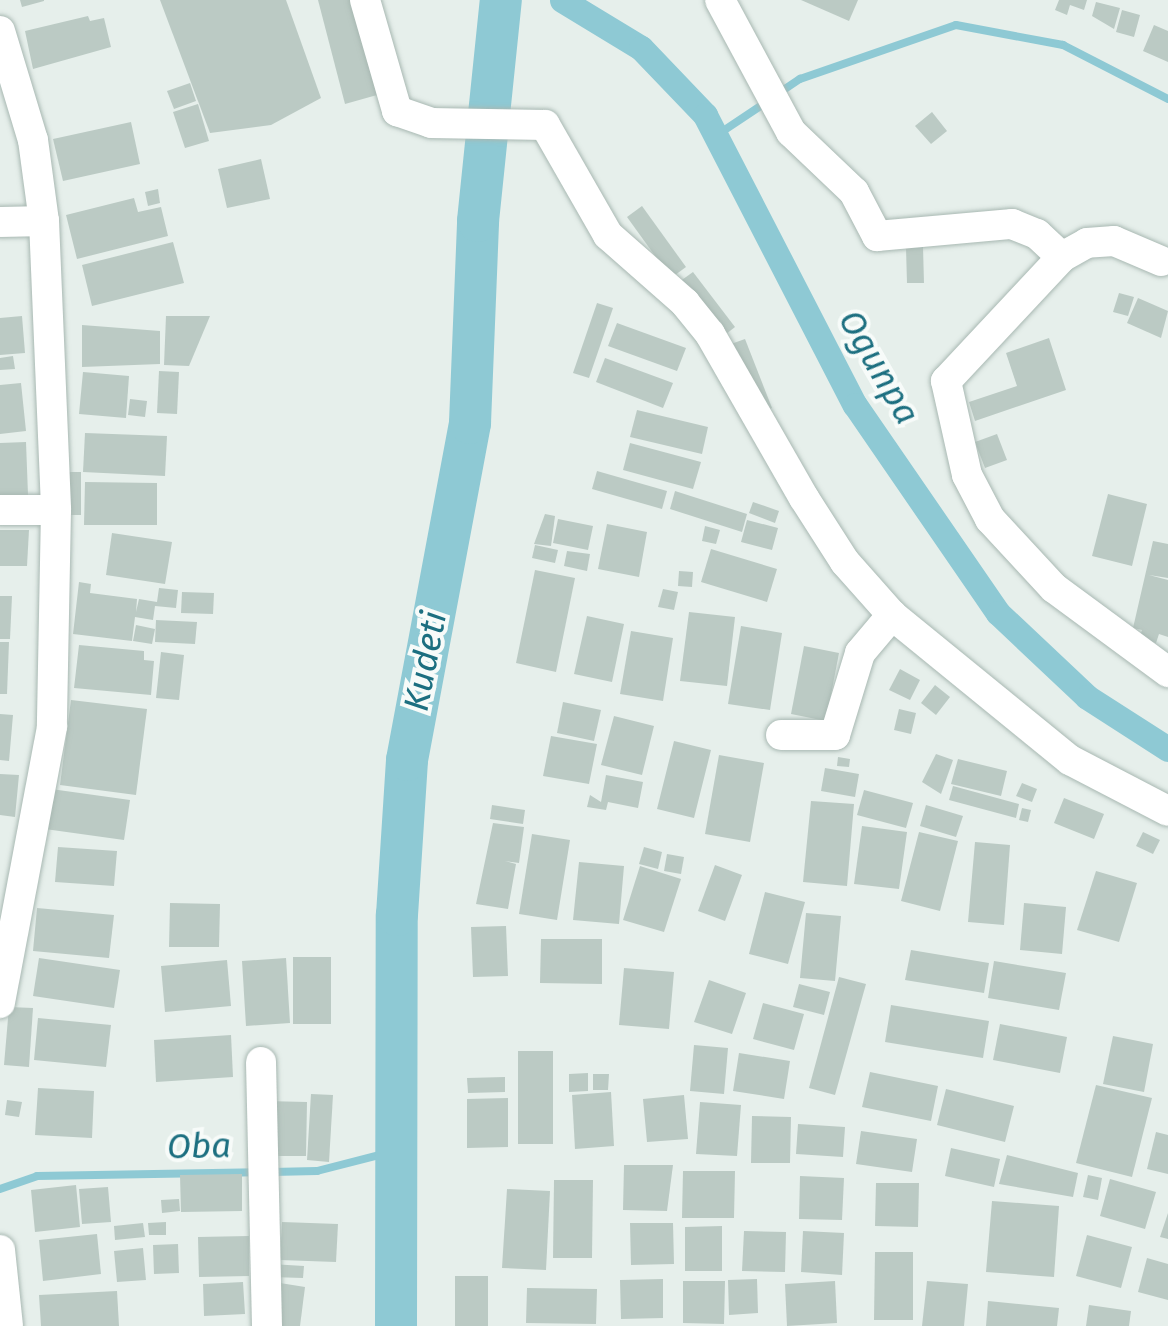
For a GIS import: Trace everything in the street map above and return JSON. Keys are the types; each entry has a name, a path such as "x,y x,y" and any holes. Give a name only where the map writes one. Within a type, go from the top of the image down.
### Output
{"street":[{"path":"366,0 397,111 431,124 539,121 608,235 685,302 710,334 814,514 892,615 1070,760 1168,812"},
{"path":"720,0 791,132 854,192 876,236 1012,224 1037,234 1062,258"},
{"path":"0,30 33,140 44,220 56,510 52,727 0,1004"},
{"path":"0,222 44,220"},
{"path":"1166,261 1114,241 1087,243 1062,258 946,380 954,435 990,519 1024,563 1107,632 1168,672"},
{"path":"0,510 56,510"},
{"path":"782,735 836,735 860,653 892,615"},
{"path":"261,1062 267,1326"},
{"path":"0,1250 8,1326"}],"building":[{"path":"20,0 44,0 44,1 22,7"},
{"path":"160,0 286,0 321,98 271,125 210,133"},
{"path":"318,0 352,0 377,95 345,104"},
{"path":"801,0 858,0 849,21"},
{"path":"1059,0 1087,0 1084,10 1070,5 1067,15 1055,10"},
{"path":"1096,2 1120,8 1114,29 1092,16"},
{"path":"1122,10 1140,15 1134,37 1116,32"},
{"path":"88,16 90,21 104,18 111,47 33,69 25,31"},
{"path":"1154,25 1168,31 1168,62 1143,51"},
{"path":"190,83 196,101 174,109 167,91"},
{"path":"198,104 209,141 185,148 173,112"},
{"path":"932,112 947,131 931,144 915,126"},
{"path":"131,122 140,164 63,181 53,139"},
{"path":"261,159 270,199 227,208 218,169"},
{"path":"158,189 160,203 148,206 145,192"},
{"path":"134,198 138,212 161,207 168,236 77,259 66,215"},
{"path":"642,206 686,267 671,278 627,217"},
{"path":"173,242 184,283 92,306 82,265"},
{"path":"923,247 924,283 907,283 906,248"},
{"path":"693,272 735,327 721,338 679,282"},
{"path":"1119,293 1134,297 1128,316 1113,312"},
{"path":"1138,298 1168,311 1161,338 1127,323"},
{"path":"597,303 613,308 589,378 573,373"},
{"path":"22,316 25,353 0,355 0,318"},
{"path":"166,316 210,316 189,366 164,365"},
{"path":"617,323 686,348 677,371 608,346"},
{"path":"82,325 160,331 160,364 82,367"},
{"path":"1049,338 1066,390 975,421 969,402 1017,386 1006,353"},
{"path":"745,339 772,408 758,413 731,344"},
{"path":"13,356 15,369 0,370 0,358"},
{"path":"605,358 673,383 663,408 596,382"},
{"path":"159,371 179,372 177,414 157,413"},
{"path":"83,372 129,376 126,418 79,414"},
{"path":"21,383 26,431 0,434 0,385"},
{"path":"130,399 147,401 145,417 128,415"},
{"path":"637,410 708,427 702,454 630,437"},
{"path":"85,433 167,436 165,476 83,472"},
{"path":"997,434 1007,460 985,468 975,442"},
{"path":"26,442 28,495 0,497 0,443"},
{"path":"630,443 701,462 693,489 623,470"},
{"path":"597,471 667,491 662,509 592,489"},
{"path":"66,472 81,472 81,515 65,515"},
{"path":"85,482 157,483 157,525 84,525"},
{"path":"675,491 747,514 742,532 670,509"},
{"path":"1108,494 1147,504 1132,566 1092,556"},
{"path":"753,502 779,511 775,523 749,513"},
{"path":"545,514 555,516 551,546 534,544"},
{"path":"558,519 593,526 588,550 553,543"},
{"path":"747,520 778,528 772,550 741,542"},
{"path":"607,524 647,532 639,577 598,569"},
{"path":"705,526 720,530 716,544 702,541"},
{"path":"0,530 29,530 27,566 0,566"},
{"path":"112,533 172,542 165,584 106,575"},
{"path":"1153,541 1168,544 1168,578 1149,575 1168,580 1168,637 1159,634 1156,643 1139,639 1142,630 1133,628"},
{"path":"535,545 558,550 555,563 532,558"},
{"path":"711,549 777,569 767,602 701,582"},
{"path":"567,551 590,554 587,571 564,566"},
{"path":"535,570 575,578 556,672 516,663"},
{"path":"679,571 693,572 692,587 678,586"},
{"path":"79,582 91,584 90,593 137,599 136,612 139,599 157,602 159,588 178,590 176,608 155,606 153,620 135,617 132,641 73,634"},
{"path":"663,589 678,592 674,610 658,607"},
{"path":"182,592 214,593 213,614 181,613"},
{"path":"0,596 12,596 10,639 0,639"},
{"path":"689,612 735,617 727,686 680,681"},
{"path":"587,616 624,624 612,682 574,674"},
{"path":"156,620 197,622 195,644 155,642"},
{"path":"136,625 155,629 152,644 133,641"},
{"path":"741,626 782,633 770,710 728,704"},
{"path":"631,631 673,638 663,701 620,694"},
{"path":"0,642 9,642 7,694 0,694"},
{"path":"79,645 144,651 144,660 154,661 151,695 74,688"},
{"path":"804,646 839,653 826,721 791,714"},
{"path":"161,652 184,655 179,700 156,698"},
{"path":"900,669 920,680 910,700 889,690"},
{"path":"935,685 950,697 936,715 921,703"},
{"path":"71,700 147,709 136,795 60,785"},
{"path":"563,702 601,710 594,741 557,733"},
{"path":"899,709 916,713 911,734 894,730"},
{"path":"0,714 13,715 9,761 0,760"},
{"path":"614,716 654,726 642,775 601,765"},
{"path":"551,736 597,744 589,784 543,776"},
{"path":"674,741 711,750 694,818 657,809"},
{"path":"936,754 953,760 941,794 922,782"},
{"path":"719,755 764,763 750,842 705,834"},
{"path":"838,757 850,759 849,767 837,766"},
{"path":"958,759 1007,771 1001,796 951,784"},
{"path":"825,768 859,774 855,797 821,791"},
{"path":"0,774 19,775 15,817 0,815"},
{"path":"606,775 643,782 638,808 608,802 606,810 587,807 590,795 601,802"},
{"path":"1022,783 1037,789 1032,802 1016,796"},
{"path":"953,786 1019,804 1016,818 949,800"},
{"path":"51,789 130,800 124,840 45,829"},
{"path":"864,790 913,803 906,828 857,815"},
{"path":"1064,798 1104,814 1094,839 1054,823"},
{"path":"811,801 854,804 847,886 803,882"},
{"path":"492,805 525,810 523,824 490,819"},
{"path":"926,805 963,816 956,837 920,826"},
{"path":"1022,808 1031,810 1028,822 1019,820"},
{"path":"493,823 524,827 519,863 505,861 516,864 508,909 476,904"},
{"path":"862,826 907,832 899,889 854,884"},
{"path":"919,832 958,841 940,911 901,901"},
{"path":"1143,832 1160,840 1153,854 1136,846"},
{"path":"532,834 570,840 557,920 519,914"},
{"path":"975,842 1010,845 1004,925 968,922"},
{"path":"58,847 117,851 114,886 55,882"},
{"path":"644,847 662,852 658,869 639,864"},
{"path":"667,854 684,857 681,874 664,871"},
{"path":"579,862 624,866 619,924 573,920"},
{"path":"715,865 742,875 725,921 698,911"},
{"path":"640,866 681,879 664,932 623,920"},
{"path":"1096,871 1137,883 1119,942 1077,930"},
{"path":"765,892 805,902 788,964 749,954"},
{"path":"170,903 220,904 219,947 169,947"},
{"path":"1024,903 1066,907 1062,954 1020,950"},
{"path":"37,908 114,915 109,958 33,951"},
{"path":"806,913 841,916 835,981 800,978"},
{"path":"506,926 508,976 473,977 471,927"},
{"path":"541,939 602,939 602,984 540,983"},
{"path":"911,950 989,963 984,993 905,980"},
{"path":"293,957 331,957 331,1024 293,1024"},
{"path":"39,958 120,970 114,1008 33,996"},
{"path":"286,958 290,1023 246,1026 242,961"},
{"path":"227,960 231,1006 165,1012 161,966"},
{"path":"994,961 1066,973 1059,1010 988,998"},
{"path":"624,968 674,972 669,1029 619,1025"},
{"path":"839,977 866,984 835,1095 809,1088"},
{"path":"709,980 746,993 732,1034 694,1022"},
{"path":"799,984 830,992 824,1015 793,1007"},
{"path":"763,1003 804,1014 794,1050 753,1039"},
{"path":"891,1005 989,1021 983,1058 885,1042"},
{"path":"9,1007 33,1008 29,1067 4,1065"},
{"path":"38,1018 111,1025 106,1067 34,1060"},
{"path":"1000,1024 1067,1037 1060,1073 993,1060"},
{"path":"231,1035 233,1077 156,1082 154,1040"},
{"path":"1113,1036 1153,1044 1144,1092 1103,1084"},
{"path":"694,1045 728,1048 724,1094 690,1091"},
{"path":"518,1051 553,1051 553,1144 518,1144"},
{"path":"739,1053 790,1061 784,1099 733,1091"},
{"path":"870,1072 938,1086 931,1121 862,1107"},
{"path":"588,1073 588,1091 569,1092 569,1074"},
{"path":"593,1074 609,1074 608,1090 593,1090"},
{"path":"505,1077 505,1092 468,1093 467,1078"},
{"path":"1096,1085 1152,1098 1132,1177 1076,1163"},
{"path":"38,1088 94,1091 92,1138 35,1135"},
{"path":"946,1089 1014,1106 1005,1142 937,1125"},
{"path":"611,1092 614,1146 575,1149 572,1095"},
{"path":"311,1094 333,1095 329,1162 307,1160"},
{"path":"684,1095 688,1139 647,1142 643,1099"},
{"path":"508,1098 508,1147 467,1148 467,1099"},
{"path":"7,1100 22,1102 19,1117 5,1115"},
{"path":"265,1101 307,1102 306,1156 264,1156"},
{"path":"700,1102 741,1105 737,1156 696,1154"},
{"path":"752,1116 791,1117 790,1163 751,1163"},
{"path":"798,1124 845,1127 843,1157 796,1154"},
{"path":"861,1131 917,1139 912,1172 856,1164"},
{"path":"1156,1132 1168,1135 1168,1174 1147,1169"},
{"path":"951,1148 1000,1159 994,1187 945,1176"},
{"path":"1007,1155 1078,1173 1073,1197 999,1184"},
{"path":"624,1165 673,1165 667,1211 623,1210"},
{"path":"683,1171 735,1171 734,1218 682,1218"},
{"path":"242,1174 242,1211 181,1212 180,1175"},
{"path":"1088,1175 1102,1178 1098,1200 1083,1197"},
{"path":"800,1176 844,1178 842,1220 799,1219"},
{"path":"1110,1179 1156,1192 1145,1229 1100,1216"},
{"path":"554,1180 593,1180 592,1258 553,1258"},
{"path":"876,1183 919,1183 918,1227 875,1226"},
{"path":"76,1185 80,1227 35,1232 31,1190"},
{"path":"108,1187 111,1222 82,1224 79,1189"},
{"path":"507,1189 550,1191 546,1270 502,1268"},
{"path":"179,1199 180,1211 162,1213 161,1200"},
{"path":"992,1201 1059,1206 1054,1277 986,1272"},
{"path":"1168,1213 1168,1239 1160,1237"},
{"path":"166,1222 166,1235 149,1235 148,1223"},
{"path":"282,1222 338,1224 336,1262 280,1260"},
{"path":"143,1223 145,1237 115,1240 114,1226"},
{"path":"630,1223 673,1223 674,1264 631,1265"},
{"path":"722,1226 722,1271 685,1271 685,1227"},
{"path":"744,1231 786,1232 785,1272 742,1271"},
{"path":"803,1231 844,1233 842,1275 801,1272"},
{"path":"97,1234 101,1274 43,1281 39,1240"},
{"path":"1087,1235 1132,1247 1121,1288 1076,1276"},
{"path":"249,1236 249,1276 199,1277 198,1237"},
{"path":"178,1244 179,1273 154,1274 153,1245"},
{"path":"143,1248 146,1280 117,1282 114,1251"},
{"path":"875,1252 913,1252 913,1320 874,1320"},
{"path":"1147,1258 1168,1264 1168,1300 1138,1292"},
{"path":"271,1264 304,1266 303,1278 271,1277"},
{"path":"455,1276 488,1276 488,1326 455,1326"},
{"path":"663,1279 663,1318 621,1319 620,1280"},
{"path":"757,1279 758,1313 729,1315 728,1280"},
{"path":"683,1281 725,1281 724,1324 683,1323"},
{"path":"835,1281 837,1323 787,1326 785,1284"},
{"path":"927,1281 968,1284 964,1326 922,1326"},
{"path":"243,1282 245,1314 204,1316 203,1284"},
{"path":"280,1283 305,1287 300,1326 275,1326"},
{"path":"527,1288 597,1289 596,1324 526,1323"},
{"path":"117,1291 119,1326 41,1326 39,1295"},
{"path":"988,1301 1059,1308 1057,1326 986,1326"},
{"path":"1089,1305 1131,1311 1129,1326 1086,1326"}],"waterway":[{"name":"Kudeti","path":"396,1326 397,915 407,760 470,423 478,221 501,0"},
{"name":"Ogunpa","path":"562,0 641,48 705,115 855,405 998,613 1087,697 1168,749"},
{"path":"776,95 800,79 956,25 1063,45 1168,99"},
{"path":"717,135 765,103"},
{"name":"Oba","path":"272,1172 317,1171 399,1150"},
{"name":"Oba","path":"0,1189 37,1176 258,1172"}]}
